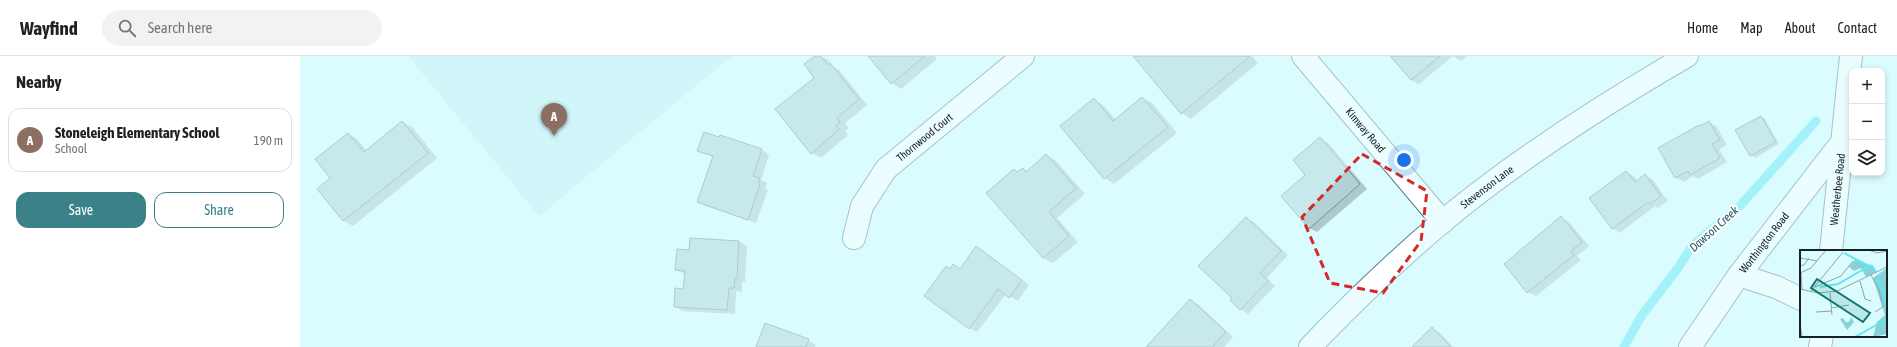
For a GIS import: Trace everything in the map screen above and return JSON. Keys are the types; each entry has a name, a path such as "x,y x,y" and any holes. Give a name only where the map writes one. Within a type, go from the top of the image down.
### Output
{"street":[{"name":"Thornwood Court","path":"854,238 862,206 886,169 1023,56"},
{"name":"Kimway Road","path":"1303,56 1443,222"},
{"name":"Stevenson Lane","path":"1310,347 1378,279 1443,222 1484,189 1569,128 1687,56"},
{"name":"Weatherbee Road","path":"1831,250 1851,56"},
{"name":"Worthington Road","path":"1690,347 1740,275 1842,142"},
{"path":"1740,275 1800,299"},
{"path":"1820,347 1822,337"}],"highlighted area":[{"path":"1362,154 1427,191 1421,241 1383,293 1330,283 1302,217"}],"shaded area":[{"path":"408,56 732,56 539,216"}],"building":[{"path":"815,56 820,56 828,65 830,63 859,99 837,118 840,122 836,126 839,129 811,154 775,109 814,78 804,64"},
{"path":"868,56 925,56 891,84"},
{"path":"1133,56 1248,56 1249,57 1181,114"},
{"path":"1390,56 1440,56 1411,80"},
{"path":"1142,97 1168,127 1104,179 1060,126 1094,98 1113,121"},
{"path":"1761,116 1776,142 1750,156 1735,130"},
{"path":"402,121 428,153 343,221 317,189 330,178 315,159 348,133 364,152"},
{"path":"1709,121 1720,140 1712,144 1720,158 1690,175 1688,171 1675,178 1658,148"},
{"path":"704,132 719,137 720,135 762,149 753,176 760,178 758,184 760,185 748,220 697,202 713,156 697,151"},
{"path":"1320,137 1360,184 1309,229 1281,196 1305,175 1293,160"},
{"path":"1046,154 1076,188 1049,212 1069,236 1043,258 986,193 1014,169 1017,172 1023,168 1026,172"},
{"path":"1626,171 1635,182 1645,174 1661,196 1650,204 1648,202 1612,229 1589,198"},
{"path":"1561,216 1582,242 1571,251 1574,255 1527,293 1504,264"},
{"path":"1246,217 1281,251 1260,273 1268,281 1240,310 1230,300 1232,298 1198,266"},
{"path":"690,238 739,241 737,278 735,278 734,288 729,288 727,310 674,307 675,288 683,289 685,271 675,270 677,249 689,250"},
{"path":"976,246 1022,280 1009,298 998,289 969,329 924,296 946,266 950,269 953,264 960,269"},
{"path":"1190,299 1226,332 1212,347 1146,347"},
{"path":"765,323 809,339 806,347 756,347"},
{"path":"1432,327 1451,347 1412,347"}],"waterway":[{"name":"Dawson Creek","path":"1624,347 1642,315 1678,268 1692,246 1738,208 1816,121"}],"place":[{"name":"Stoneleigh Elementary School","path":"554,136"}]}
